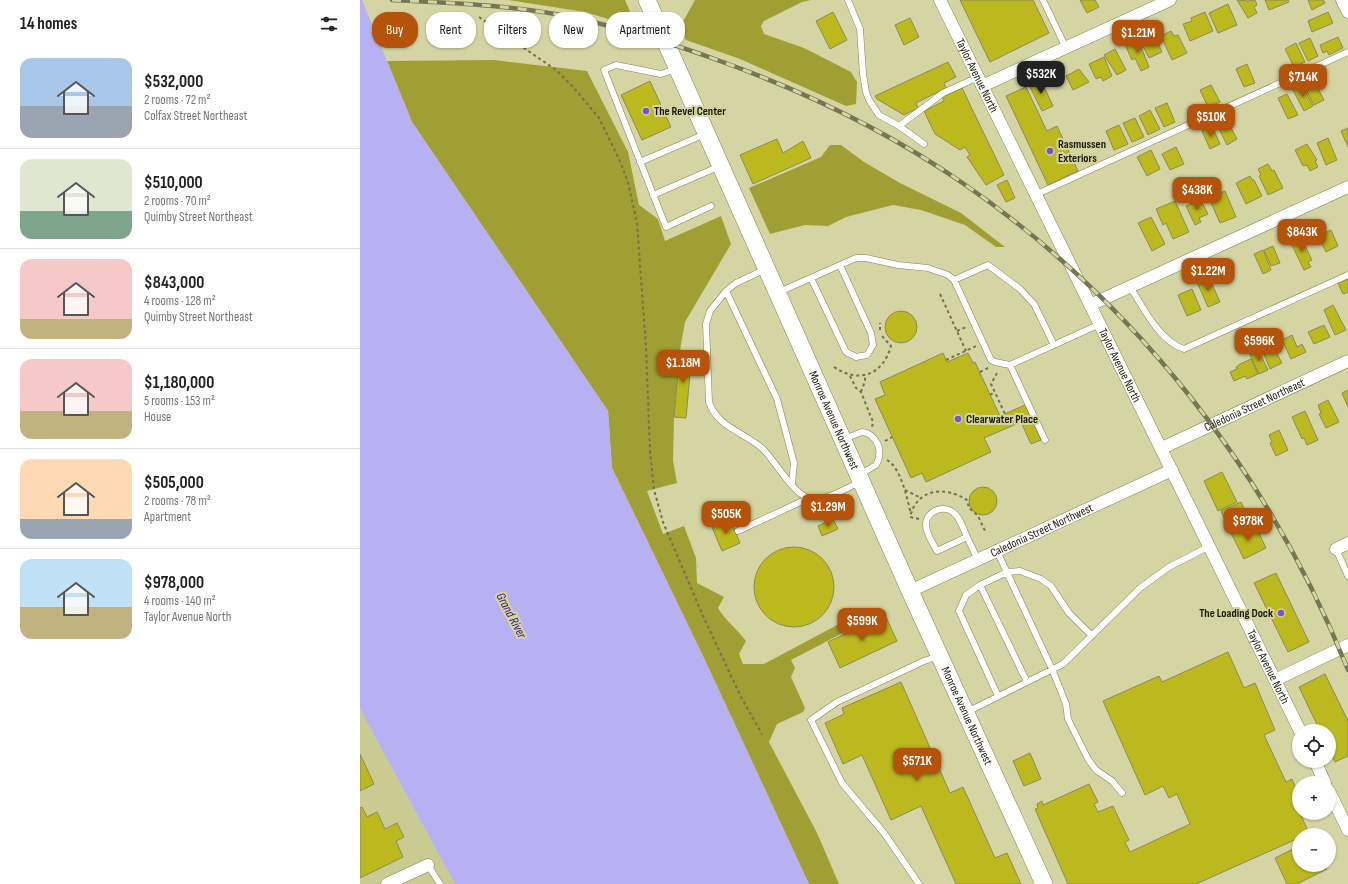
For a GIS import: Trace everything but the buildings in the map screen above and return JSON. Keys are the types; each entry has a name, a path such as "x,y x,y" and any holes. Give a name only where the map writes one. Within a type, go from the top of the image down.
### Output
{"main road":[{"name":"Monroe Avenue Northwest","path":"647,0 910,591 1044,884"}],"street":[{"name":"Taylor Avenue North","path":"940,0 1035,195 1162,448 1297,724"},
{"path":"980,81 1066,48 1170,0"},
{"path":"1342,0 1348,12"},
{"path":"1090,305 1348,187"},
{"name":"Caledonia Street Northeast","path":"1162,448 1348,361"},
{"name":"Caledonia Street Northwest","path":"910,591 1172,470"},
{"path":"1336,549 1348,543"},
{"path":"1275,680 1348,645"},
{"path":"1336,805 1348,830"},
{"path":"388,884 428,865"}],"lane":[{"path":"848,0 860,29 863,74 869,100 879,115 899,126 924,144"},
{"path":"1043,0 1066,48"},
{"path":"1035,195 1348,52"},
{"path":"678,69 661,74 616,66 604,70 666,227 711,206"},
{"path":"899,126 943,93 980,81"},
{"path":"640,162 706,133"},
{"path":"653,194 720,165"},
{"path":"777,293 856,258 866,258 898,265 935,269 948,275 954,280 992,360 1010,365 1100,324"},
{"path":"810,278 846,352 856,357 867,354 873,345 872,333 840,265"},
{"path":"954,280 988,265 1020,288 1034,304 1054,345"},
{"path":"766,269 736,283 726,291 710,311 706,324 709,402 712,411 718,419 761,448 797,490 809,498"},
{"path":"1130,287 1156,326 1174,346 1184,349 1348,274"},
{"path":"726,291 777,399 794,463 792,484"},
{"path":"1010,365 1045,440"},
{"path":"738,531 809,498 823,498 860,478 876,465 880,454 877,443 872,435 862,432 843,439"},
{"path":"967,537 937,551 926,530 926,520 938,509 949,510 956,515 967,537 978,560"},
{"path":"965,712 1052,670 1068,660 1140,588 1155,576 1210,546"},
{"path":"1336,549 1348,576"},
{"path":"997,551 1052,670 1066,704 1068,719 1088,759 1096,770 1112,781 1122,793"},
{"path":"998,696 959,611 966,594 980,585 1007,572 1020,571 1041,578 1051,586 1069,613 1092,636"},
{"path":"980,585 1026,682"},
{"path":"919,884 884,833 842,783 811,720 837,702 924,661 940,656"},
{"path":"428,865 440,884"}],"path":[{"path":"479,17 556,70 574,88 599,118 619,159 628,182 637,222 646,347 650,451 654,490 663,522 703,616 741,697 762,734"},
{"path":"940,294 966,351"},
{"path":"946,360 983,343"},
{"path":"980,372 988,368"},
{"path":"986,386 991,384 997,373"},
{"path":"860,392 865,381 865,375"},
{"path":"850,376 856,388 860,392 873,422 872,428"},
{"path":"991,384 1005,414"},
{"path":"990,394 995,392"},
{"path":"884,441 892,437"},
{"path":"887,460 892,463 905,490 911,514"},
{"path":"905,490 921,498"}],"shaded area":[{"path":"508,0 625,0 630,12 606,12 606,18 598,16 598,12 585,12"},
{"path":"695,0 811,0 802,2 764,21 761,26 764,34 804,48 851,72 857,82 856,104 846,106 740,59 686,40 685,18"},
{"path":"494,60 587,71 628,152 639,205 658,219 665,241 721,216 731,244 685,322 680,350 674,417 673,461 677,483 647,491 663,534 684,526 696,558 697,583 724,597 718,608 724,617 746,641 739,654 743,664 764,664 839,624 879,614 791,660 795,668 791,677 805,708 803,712 777,724 769,742 817,833 839,884 809,884 703,656 612,468 608,411 412,122 387,61"},
{"path":"830,145 841,145 864,162 900,183 961,213 1005,247 996,247 965,225 921,210 893,205 846,217 828,226 805,225 770,234 749,188 821,157"},
{"path":"360,709 455,884 360,884"}],"water":[{"name":"Grand River","path":"360,0 362,0 372,24 372,48 382,48 412,122 608,411 612,468 703,656 809,884 455,884 360,709"}],"railway":[{"path":"392,0 482,5 549,13 609,26 665,42 752,73 815,100 877,130 936,165 964,184 1027,231 1086,283 1141,339 1192,398 1238,462 1279,529 1316,598 1348,670"}],"place":[{"name":"The Revel Center","path":"646,111"},
{"name":"Rasmussen Exteriors","path":"1050,151"},
{"name":"Clearwater Place","path":"958,419"},
{"name":"The Loading Dock","path":"1281,613"}]}
